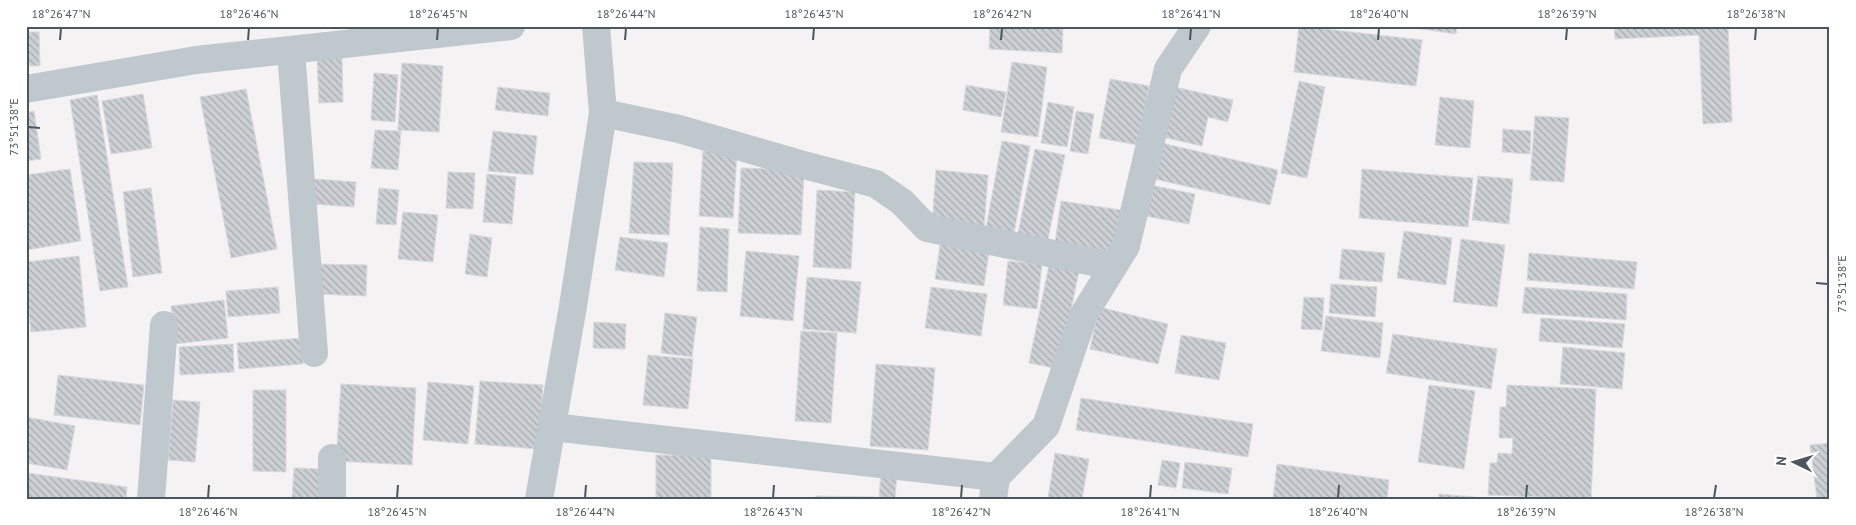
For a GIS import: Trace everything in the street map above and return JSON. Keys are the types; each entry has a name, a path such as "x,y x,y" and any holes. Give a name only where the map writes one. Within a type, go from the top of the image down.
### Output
{"street":[{"path":"26,89 196,60 511,26"},
{"path":"539,499 574,306 603,113 596,26"},
{"path":"552,427 994,488 1046,426 1084,314 1126,246 1168,69 1197,26"},
{"path":"292,50 314,353"},
{"path":"603,113 679,129 876,184 902,202 927,228 1113,266"},
{"path":"151,499 164,325"},
{"path":"332,458 332,499"}],"building":[{"path":"990,26 1063,26 1062,53 989,49"},
{"path":"1299,26 1422,40 1416,86 1294,72"},
{"path":"1401,26 1457,26 1456,34"},
{"path":"1614,26 1728,26 1732,122 1703,124 1699,35 1615,39"},
{"path":"26,32 39,32 40,66 26,66"},
{"path":"342,57 343,102 319,103 317,58"},
{"path":"1012,62 1047,67 1038,137 1001,132"},
{"path":"402,63 443,66 439,132 398,130"},
{"path":"374,73 398,75 395,122 371,120"},
{"path":"1110,79 1149,86 1138,145 1099,138"},
{"path":"1299,81 1325,87 1307,178 1281,173"},
{"path":"966,85 1006,92 1001,117 963,110"},
{"path":"1170,86 1233,100 1228,122 1208,117 1202,146 1158,136"},
{"path":"498,87 550,93 548,116 495,110"},
{"path":"246,89 277,249 231,258 200,97"},
{"path":"143,94 152,148 111,154 102,101"},
{"path":"97,95 128,287 100,291 70,100"},
{"path":"1440,97 1474,101 1470,148 1435,145"},
{"path":"1048,102 1074,107 1067,147 1041,143"},
{"path":"34,111 41,159 26,161 26,113"},
{"path":"1076,111 1094,114 1088,154 1070,151"},
{"path":"1535,116 1569,118 1564,182 1530,180"},
{"path":"1503,129 1531,131 1530,154 1502,152"},
{"path":"375,130 401,131 398,170 371,168"},
{"path":"493,131 537,136 533,175 488,171"},
{"path":"1002,141 1030,146 1014,233 986,228"},
{"path":"1153,141 1278,170 1270,205 1145,177"},
{"path":"1035,149 1065,155 1047,244 1017,238"},
{"path":"703,151 737,153 733,218 699,216"},
{"path":"634,162 673,163 669,235 629,233"},
{"path":"741,168 804,170 801,235 738,233"},
{"path":"70,169 81,241 26,250 26,175"},
{"path":"1362,169 1473,178 1468,227 1359,218"},
{"path":"936,170 988,175 984,229 932,224"},
{"path":"448,172 475,173 473,209 446,208"},
{"path":"487,174 516,177 512,224 483,222"},
{"path":"1478,176 1513,179 1509,224 1472,220"},
{"path":"315,179 356,182 354,207 313,204"},
{"path":"1145,184 1195,194 1189,224 1139,215"},
{"path":"151,188 162,273 133,277 123,192"},
{"path":"379,188 399,190 396,225 376,224"},
{"path":"817,190 855,192 851,269 813,267"},
{"path":"1061,201 1121,210 1115,252 1055,243"},
{"path":"403,212 438,215 433,262 398,259"},
{"path":"700,227 729,229 727,292 697,291"},
{"path":"1404,231 1452,238 1446,285 1397,278"},
{"path":"470,234 492,238 487,277 465,274"},
{"path":"620,237 668,243 664,277 615,270"},
{"path":"941,238 990,245 984,286 935,279"},
{"path":"1461,239 1505,245 1497,307 1453,302"},
{"path":"1342,249 1385,253 1382,282 1339,279"},
{"path":"746,251 799,256 793,321 740,316"},
{"path":"1529,253 1637,262 1634,289 1527,280"},
{"path":"79,256 86,327 31,332 26,287 26,262"},
{"path":"1050,260 1080,266 1059,369 1029,363"},
{"path":"1008,261 1042,264 1037,309 1003,305"},
{"path":"315,264 367,265 366,296 314,294"},
{"path":"807,277 861,282 856,333 803,329"},
{"path":"1331,284 1377,287 1375,317 1329,313"},
{"path":"278,287 280,313 228,317 226,291"},
{"path":"931,287 987,294 981,336 925,328"},
{"path":"1525,287 1627,294 1626,320 1522,313"},
{"path":"1304,297 1324,298 1322,330 1301,329"},
{"path":"224,300 228,338 174,344 171,306"},
{"path":"1099,307 1168,324 1158,364 1090,349"},
{"path":"665,313 697,317 692,357 661,353"},
{"path":"1326,316 1383,323 1380,358 1321,351"},
{"path":"1541,318 1625,324 1622,348 1539,341"},
{"path":"594,322 626,324 625,349 593,348"},
{"path":"801,331 837,333 831,423 795,421"},
{"path":"1393,334 1497,349 1491,389 1386,373"},
{"path":"1181,335 1226,343 1219,380 1175,373"},
{"path":"302,338 303,364 239,369 237,343"},
{"path":"233,344 234,372 180,375 179,347"},
{"path":"1563,347 1625,353 1622,389 1560,384"},
{"path":"648,355 693,359 688,409 643,405"},
{"path":"876,364 935,368 928,450 870,446"},
{"path":"58,375 144,385 140,425 54,415"},
{"path":"480,381 543,385 538,449 475,444"},
{"path":"428,382 474,386 468,444 423,440"},
{"path":"341,384 416,388 412,465 336,461"},
{"path":"1429,385 1475,391 1464,469 1418,462"},
{"path":"1507,385 1596,389 1591,499 1488,495 1490,463 1497,463 1498,453 1512,454 1513,438 1499,438 1500,407 1506,407"},
{"path":"253,390 286,390 286,472 253,471"},
{"path":"1081,398 1253,424 1248,457 1076,430"},
{"path":"173,400 200,402 195,462 168,460"},
{"path":"26,417 75,426 67,470 26,463"},
{"path":"1830,443 1830,499 1817,499 1810,445"},
{"path":"1055,453 1089,459 1082,499 1048,499"},
{"path":"656,455 711,455 711,499 656,499"},
{"path":"1162,460 1180,463 1176,488 1158,485"},
{"path":"1185,462 1232,468 1228,494 1182,488"},
{"path":"1277,464 1389,480 1387,499 1273,499"},
{"path":"294,468 325,469 323,499 292,499"},
{"path":"881,470 897,471 895,499 879,499"},
{"path":"28,473 127,487 126,499 26,499"},
{"path":"1439,494 1474,497 1474,499 1439,499"},
{"path":"816,496 875,497 875,499 816,499"}]}
